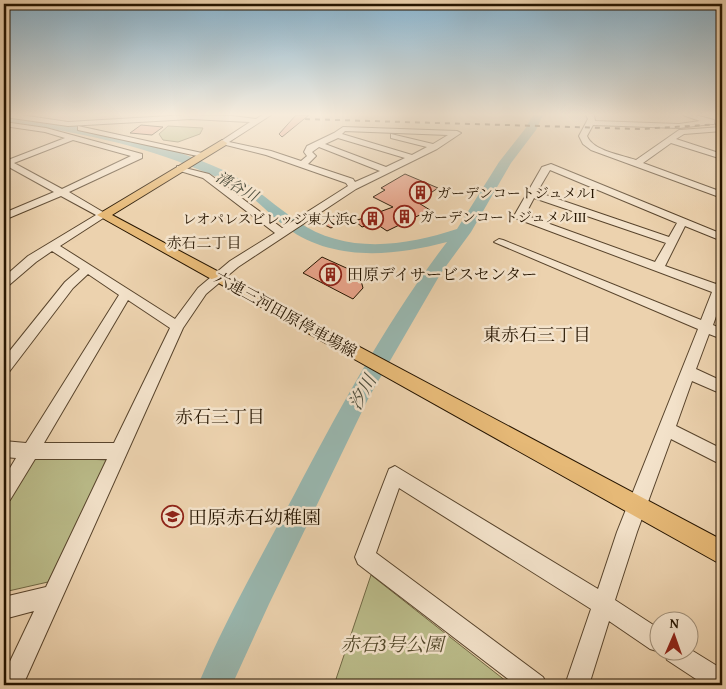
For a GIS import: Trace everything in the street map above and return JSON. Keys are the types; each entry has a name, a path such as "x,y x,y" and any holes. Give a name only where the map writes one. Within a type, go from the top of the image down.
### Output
{"main road":[{"path":"104,215 215,147"},
{"name":"六連三河田原停車場線","path":"104,215 722,553"}],"street":[{"path":"5,162 46,147"},
{"path":"4,217 138,156 108,147"},
{"path":"161,147 200,157"},
{"path":"238,147 303,164 350,181 353,187"},
{"path":"303,164 312,156 308,150 313,147"},
{"path":"327,147 386,170"},
{"path":"377,147 413,158"},
{"path":"11,685 177,326 202,291 234,264 353,187 434,147"},
{"path":"593,147 722,195"},
{"path":"636,164 660,147"},
{"path":"692,147 722,157"},
{"path":"5,162 104,215"},
{"path":"577,685 603,604 666,429 721,288 519,216 546,167 551,167 722,238"},
{"path":"182,168 206,176 282,233"},
{"path":"532,194 672,241"},
{"path":"4,283 52,246 104,215"},
{"path":"658,267 682,221"},
{"path":"499,242 722,334"},
{"path":"52,246 177,326"},
{"path":"4,368 69,284 88,268"},
{"path":"4,494 126,293"},
{"path":"688,372 722,388"},
{"path":"666,429 722,457"},
{"path":"4,449 31,451 119,451"},
{"path":"535,685 365,558 396,475 603,604 648,634"},
{"path":"4,608 54,595"},
{"path":"690,662 722,683"}],"green space":[{"path":"33,457 109,460 48,582 4,592 4,503"},
{"name":"赤石3号公園","path":"371,575 511,685 334,685"}],"building":[{"path":"405,174 438,188 417,202 430,210 387,231 375,223 362,227 355,221 393,207 373,197 385,190 381,188"},
{"path":"343,212 351,216 331,228 323,224"},
{"name":"田原デイサービスセンター","path":"322,257 353,271 360,277 363,288 353,299 303,273"}],"waterway":[{"name":"清谷川","path":"151,147 210,169 236,182 259,197 286,220 304,232 343,246 363,249 404,247 463,232"},
{"name":"汐川","path":"463,232 505,162 517,147"},
{"name":"汐川","path":"215,685 258,593 361,391 434,271 463,232"}],"place":[{"name":"ガーデンコートジュメルⅠ","path":"421,193"},
{"name":"ガーデンコートジュメルⅢ","path":"404,217"},
{"name":"レオパレスビレッジ東大浜C","path":"373,219"},
{"name":"田原デイサービスセンター","path":"331,274"},
{"name":"田原赤石幼稚園","path":"172,517"}],"district":[{"name":"赤石二丁目","path":"204,242"},
{"name":"東赤石三丁目","path":"537,334"},
{"name":"赤石三丁目","path":"220,416"}]}
